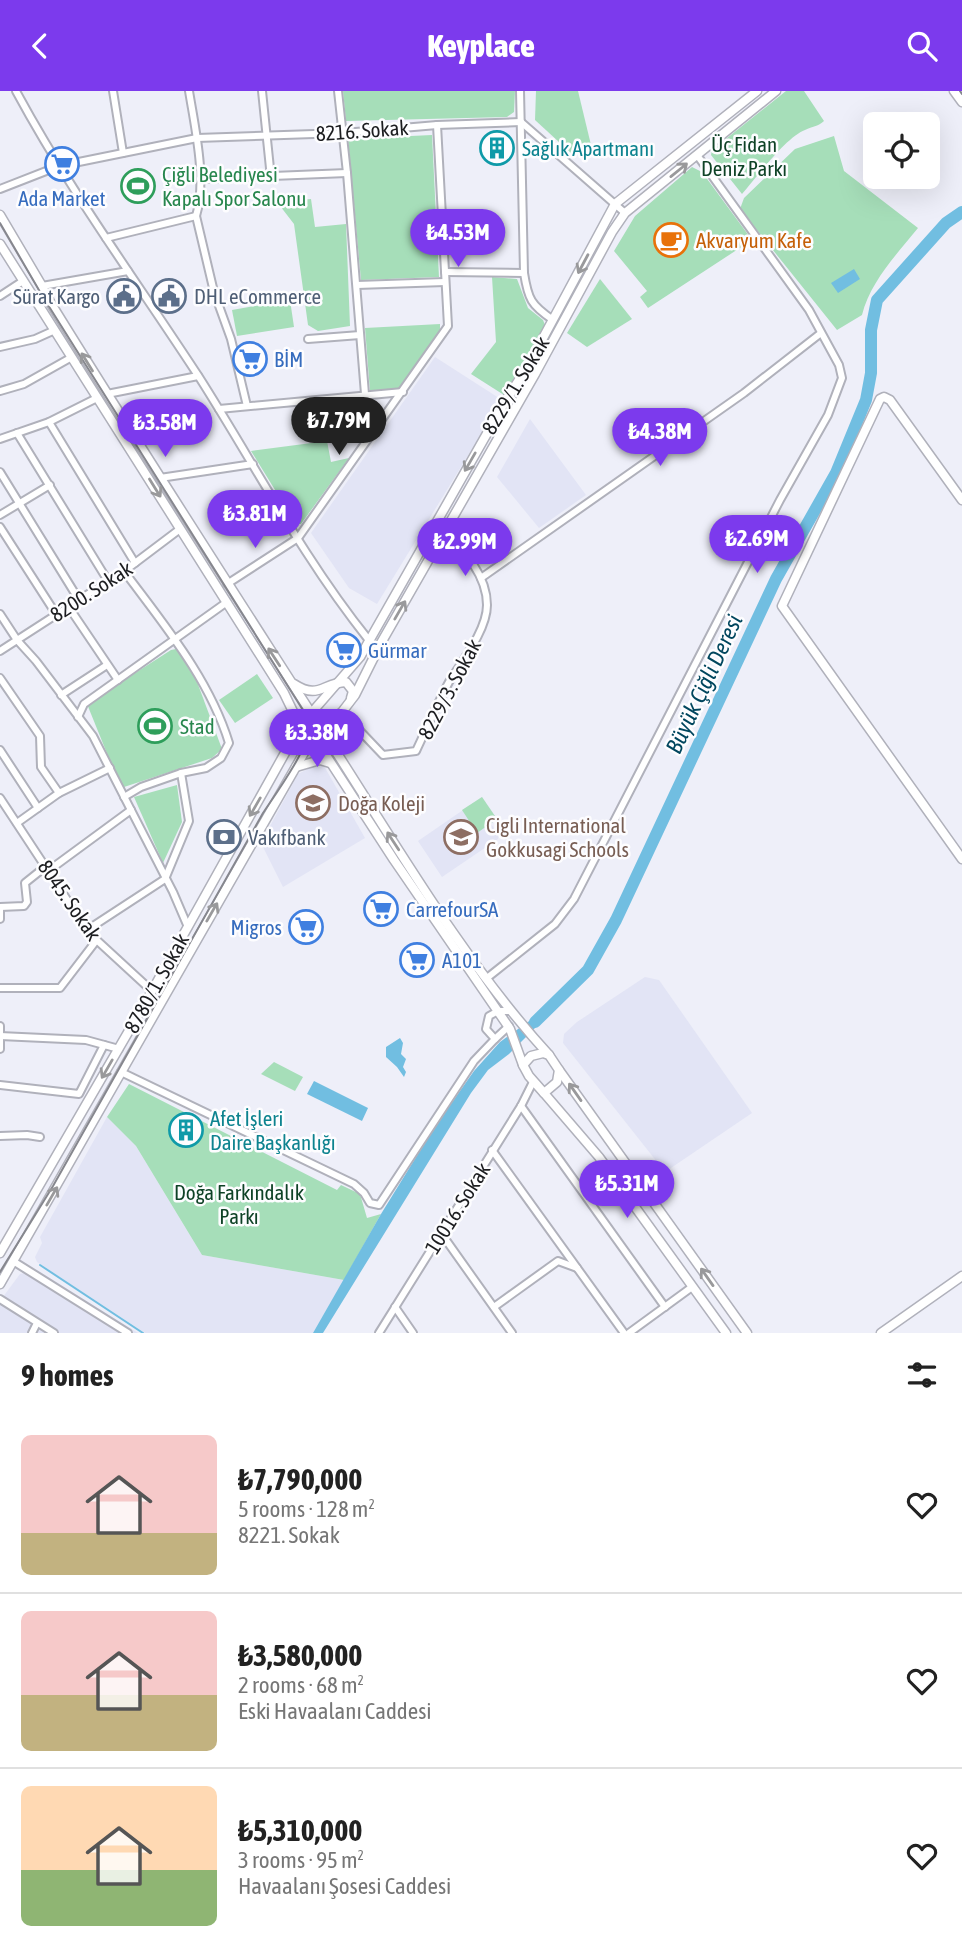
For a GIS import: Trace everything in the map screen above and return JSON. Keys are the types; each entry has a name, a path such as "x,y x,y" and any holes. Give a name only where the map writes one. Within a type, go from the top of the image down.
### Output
{"street":[{"path":"16,91 59,166 198,376 334,597 368,639"},
{"path":"113,91 123,153"},
{"path":"189,91 197,138 200,179 200,204 196,216 214,292 232,338 247,406"},
{"path":"262,91 271,178"},
{"path":"338,91 348,173 365,394"},
{"path":"520,91 524,273 528,295 535,307 553,320"},
{"name":"8229/1. Sokak","path":"312,714 360,657 553,320 615,204 757,91"},
{"name":"8229/1. Sokak","path":"15,1258 313,737 342,712 350,701 612,232 625,213 776,91"},
{"path":"954,91 962,101"},
{"path":"521,122 625,213"},
{"name":"8216. Sokak","path":"0,189 59,166 197,138 344,133 437,124 521,122"},
{"path":"227,584 298,538 447,326 437,124"},
{"path":"487,978 555,924 571,903 780,500 828,415 842,378 839,365 809,310 697,155"},
{"path":"200,179 348,173"},
{"path":"0,215 107,394 427,893 518,1022 549,1055 747,1333"},
{"path":"106,238 196,216"},
{"path":"0,244 284,693 300,726 313,737 510,1027 523,1065 533,1082 599,1157 726,1333"},
{"path":"42,286 128,271"},
{"path":"445,272 524,273"},
{"path":"0,296 23,281"},
{"path":"357,285 446,282"},
{"path":"0,347 35,339 55,330"},
{"path":"445,531 465,552 481,578 744,393 821,333"},
{"path":"308,339 360,335"},
{"path":"0,390 24,384 72,358"},
{"path":"107,394 198,376"},
{"path":"219,409 403,391"},
{"path":"962,500 890,400 884,397 880,399 782,606 962,859"},
{"path":"0,439 49,422 97,398"},
{"path":"49,422 135,563"},
{"path":"17,433 108,581"},
{"path":"160,478 253,464"},
{"path":"0,472 79,600"},
{"path":"0,515 50,485"},
{"path":"0,527 56,614"},
{"name":"8200. Sokak","path":"0,651 124,571 180,529"},
{"path":"0,544 8,539"},
{"path":"124,571 195,666 222,718 229,743 221,758 206,768 141,786 124,797"},
{"name":"8229/3. Sokak","path":"342,712 383,755 416,751 449,683 481,627 488,605 481,578"},
{"path":"78,717 84,704 227,603"},
{"path":"68,606 118,680"},
{"path":"0,614 17,640 36,660 93,736 173,892 188,927"},
{"path":"61,695 107,665"},
{"path":"0,678 40,736 41,767 59,793"},
{"path":"289,681 306,692 318,692 346,682 351,686 350,701"},
{"name":"8780/1. Sokak","path":"2,1250 152,991 300,726 312,714"},
{"path":"0,750 38,808"},
{"path":"296,767 320,760 330,762"},
{"path":"17,823 59,793 110,768"},
{"path":"87,930 165,879 189,821 181,773"},
{"name":"8045. Sokak","path":"0,798 87,930 152,991"},
{"path":"0,919 0,907 22,908 27,902 25,883 131,810"},
{"path":"0,988 60,988 96,941"},
{"path":"495,1039 486,1028 489,1016 498,1011 510,1011"},
{"path":"0,1026 0,1049"},
{"path":"121,1072 354,1184 370,1203 379,1205 474,1061 510,1027"},
{"path":"1,1036 86,1040 119,1049"},
{"path":"0,1085 79,1094 104,1045"},
{"path":"523,1065 537,1053 549,1055"},
{"path":"544,1093 557,1082 559,1070"},
{"name":"10016. Sokak","path":"379,1333 521,1106 533,1082"},
{"path":"521,1106 665,1307"},
{"path":"0,1136 40,1137"},
{"path":"492,1150 627,1333 692,1287"},
{"path":"441,1233 512,1333"},
{"path":"2,1250 128,1333"},
{"path":"0,1284 15,1258"},
{"path":"494,1307 558,1261 577,1268"},
{"path":"881,1333 962,1276"},
{"path":"0,1299 52,1332"},
{"path":"395,1307 414,1333"},
{"path":"32,1333 37,1323"}],"shaded area":[{"path":"435,357 502,400 377,604 349,588 311,533"},
{"path":"530,419 586,495 539,528 497,477"},
{"name":"Doğa Koleji","path":"324,766 365,838 283,887 261,843 298,774 312,767"},
{"name":"Cigli International Gokkusagi Schools","path":"482,797 497,819 491,824 499,835 498,839 442,877 418,841"},
{"path":"645,977 659,980 752,1113 665,1172 563,1043 564,1034 577,1022"},
{"path":"107,1117 136,1146 202,1255 344,1280 313,1333 145,1333 37,1262 35,1257 42,1243 40,1237"},
{"path":"37,1270 138,1333 0,1333 0,1301 20,1274"}],"green space":[{"path":"343,91 515,91 514,112 507,117 346,121"},
{"path":"536,91 578,91 591,145 572,154 535,120"},
{"name":"Üç Fidan Deniz Parkı","path":"786,91 804,91 824,121 797,134 789,141 742,194 711,155 712,150"},
{"path":"432,135 439,277 361,280 348,139"},
{"path":"834,136 844,171 863,186 863,189 867,189 918,228 878,280 862,315 837,330 740,209 744,198 795,149"},
{"path":"692,167 702,172 752,240 648,308 640,297 647,291 614,251 635,216"},
{"path":"311,199 315,227 346,224 350,326 318,331 308,325 294,224 277,202"},
{"path":"492,277 517,279 528,308 543,320 545,325 504,395 471,374 496,342"},
{"path":"600,279 632,319 587,347 567,333"},
{"path":"290,300 294,327 237,336 232,310"},
{"path":"440,324 440,331 401,389 370,391 365,328"},
{"path":"327,441 331,462 349,458 301,524 296,524 251,451"},
{"name":"Stad","path":"176,649 193,671 222,749 212,758 121,788 87,704"},
{"path":"257,674 273,698 235,723 219,700"},
{"path":"177,785 182,822 163,863 134,797"},
{"path":"482,797 497,819 477,833 462,810"},
{"path":"274,1062 303,1077 295,1091 261,1074"},
{"name":"Doğa Farkındalık Parkı","path":"129,1084 337,1190 341,1185 360,1194 367,1218 381,1214 344,1280 202,1255 136,1146 107,1117"}],"water":[{"path":"854,269 860,279 838,293 831,283"},
{"path":"532,1019 537,1026 509,1054 488,1070 471,1093 323,1333 313,1333 434,1128 474,1071 500,1042"},
{"path":"400,1038 403,1043 401,1054 406,1059 404,1077 386,1057 386,1047"},
{"path":"314,1081 368,1108 362,1121 307,1094"}],"waterway":[{"name":"Büyük Çiğli Deresi","path":"535,1022 588,970 616,920 776,579 836,473 866,400 871,373 871,330 877,300 946,223 962,212"},
{"path":"40,1265 143,1333"}],"tram line":[{"path":"0,223 43,297 302,709 308,719 309,728 298,759 263,813 53,1186 0,1272"}],"place":[{"name":"Sağlık Apartmanı","path":"497,148"},
{"name":"Ada Market","path":"62,164"},
{"name":"Çiğli Belediyesi Kapalı Spor Salonu","path":"138,186"},
{"name":"Akvaryum Kafe","path":"671,240"},
{"name":"Sürat Kargo","path":"124,296"},
{"name":"DHL eCommerce","path":"169,296"},
{"name":"BİM","path":"250,359"},
{"name":"Gürmar","path":"344,650"},
{"name":"Stad","path":"155,726"},
{"name":"Doğa Koleji","path":"313,803"},
{"name":"Vakıfbank","path":"224,837"},
{"name":"Cigli International Gokkusagi Schools","path":"461,837"},
{"name":"CarrefourSA","path":"381,909"},
{"name":"Migros","path":"306,927"},
{"name":"A101","path":"417,960"},
{"name":"Afet İşleri Daire Başkanlığı","path":"186,1130"}]}
